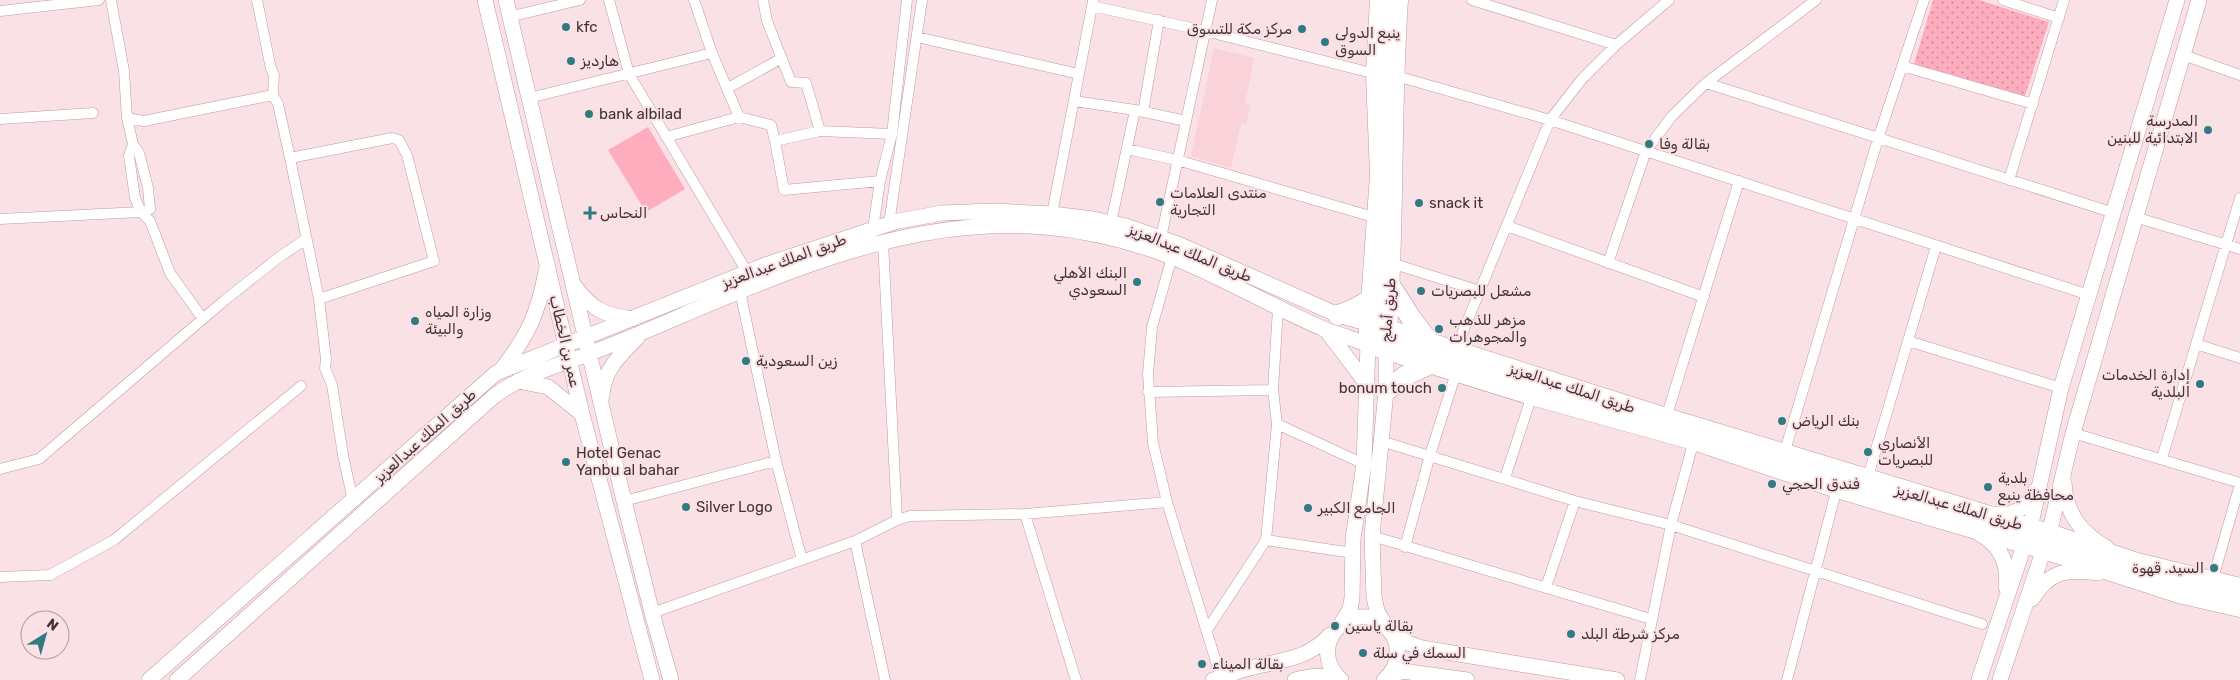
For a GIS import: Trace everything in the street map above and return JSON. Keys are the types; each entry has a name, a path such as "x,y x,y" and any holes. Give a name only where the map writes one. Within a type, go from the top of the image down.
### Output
{"highway":[{"name":"طريق أملج","path":"1377,347 1379,327 1390,285 1391,263 1380,0"},
{"name":"طريق أملج","path":"1379,327 1372,299 1384,74 1398,0"},
{"path":"1390,285 1430,343"},
{"path":"1332,322 1372,299"},
{"name":"طريق الملك عبدالعزيز","path":"1379,327 1866,480 1966,518"},
{"name":"طريق الملك عبدالعزيز","path":"1377,347 1456,373 1694,440 1837,488 1966,518 2037,538 2135,570 2240,588"},
{"path":"1376,388 1430,364"},
{"name":"طريق الملك عبدالعزيز","path":"2135,570 2179,593 2240,607"}],"main road":[{"name":"عمر بن الخطاب","path":"485,0 582,414 652,680"},
{"name":"عمر بن الخطاب","path":"506,0 624,501 671,680"},
{"path":"1966,518 2020,510 2033,496 2040,478 2061,388 2177,0"},
{"path":"1979,680 2004,608 2037,538 2064,473 2073,433 2199,0"},
{"name":"طريق الملك عبدالعزيز","path":"149,680 353,501 488,379 502,370 633,320 747,272 889,224 942,213 994,211 1052,214 1111,223 1161,238 1332,322 1377,347"},
{"name":"طريق الملك عبدالعزيز","path":"177,680 493,397 516,381 642,333 740,291 883,242 937,230 1013,225 1092,233 1172,257 1278,308 1332,322 1379,327"},
{"path":"502,370 533,322 547,264"},
{"path":"573,284 592,307 614,317 633,320"},
{"path":"1332,322 1376,388 1382,441 1372,536 1374,597 1377,611 1397,645 1398,657 1394,669 1385,680"},
{"path":"602,405 602,386 611,366 642,333"},
{"path":"1340,680 1329,664 1328,642 1350,609 1352,598 1353,554 1376,388 1377,347"},
{"path":"516,381 548,387 582,414"},
{"path":"2064,473 2065,495 2069,507 2085,533 2135,570"},
{"path":"2000,680 2022,615 2037,538 2040,478"},
{"path":"1966,518 1997,546 2003,556 2008,574 2004,608"},
{"path":"2022,615 2044,583 2059,573 2135,570"},
{"path":"1217,679 1247,669 1306,654 1319,647 1337,628 1351,618 1363,617 1374,619 1408,643 1422,648 1617,680"},
{"path":"1385,680 1402,671 1467,680"},
{"path":"1295,680 1312,676 1329,676 1340,680"}],"street":[{"path":"0,11 99,0"},
{"path":"111,0 124,71 127,118 133,144 129,156 135,198 141,212 150,221 170,273 203,319"},
{"path":"257,0 271,69 274,75 273,95 278,104 319,299 326,359 325,368 332,385 343,455 353,501"},
{"path":"510,17 580,0"},
{"path":"609,0 629,74 747,272"},
{"path":"694,0 712,52 740,117"},
{"path":"763,0 767,21 791,82 806,83 820,131"},
{"path":"873,229 880,181 892,134 907,0"},
{"path":"889,224 922,0"},
{"path":"1161,238 1212,0"},
{"path":"1472,0 1488,2 1616,45"},
{"path":"1456,351 1550,120 1582,80 1616,45 1669,0"},
{"path":"1608,263 1646,151 1672,116 1706,83 1816,0"},
{"path":"1784,454 1878,138 1924,0"},
{"path":"2003,0 2059,18"},
{"path":"2009,180 2064,0"},
{"path":"1052,214 1093,3 1384,74 1550,120 2089,295"},
{"path":"1111,223 1159,20"},
{"path":"916,37 1079,74"},
{"path":"529,98 712,52"},
{"path":"2183,56 2240,75"},
{"path":"728,88 782,58"},
{"path":"1902,66 2032,104"},
{"path":"1706,83 2114,213"},
{"path":"127,118 144,121 273,95"},
{"path":"1074,101 1139,111 1186,121"},
{"path":"0,119 93,113"},
{"path":"666,137 740,117 771,125 784,190 880,181"},
{"path":"775,141 820,131 892,134"},
{"path":"290,158 392,138 399,140 407,155 434,261 319,299"},
{"path":"1127,149 1177,160 1377,218"},
{"path":"1666,418 1739,182"},
{"path":"2162,458 2240,198"},
{"path":"0,219 141,212"},
{"path":"2136,217 2240,249"},
{"path":"1507,226 1704,297"},
{"path":"0,469 39,459 203,319 278,258 306,239"},
{"path":"883,242 896,520"},
{"path":"1866,480 1936,246"},
{"path":"1172,257 1152,327 1148,392 1153,443 1167,502 1208,630 1217,679"},
{"path":"1391,263 1480,291"},
{"path":"740,291 776,462 802,560"},
{"path":"1208,630 1266,540 1277,424 1273,390 1278,308"},
{"path":"1908,341 2061,388"},
{"path":"2196,344 2240,358"},
{"path":"1405,547 1430,456 1456,373"},
{"path":"0,577 50,575 114,540 301,386"},
{"path":"1148,392 1273,390"},
{"path":"1505,478 1532,395"},
{"path":"1277,424 1364,464"},
{"path":"2073,433 2162,458 2240,483 2212,582"},
{"path":"1640,680 1671,525 1694,440"},
{"path":"1382,441 1575,501 1671,525 1982,624"},
{"path":"624,501 776,462"},
{"path":"1787,680 1837,488"},
{"path":"1546,587 1575,501"},
{"path":"652,612 855,541 896,520 910,516 1025,514 1167,502"},
{"path":"1025,514 1076,680"},
{"path":"1372,536 1651,619"},
{"path":"1266,540 1353,554"},
{"path":"855,541 885,680"}],"shaded area":[{"path":"1933,0 1979,0 2049,22 2025,96 1914,64"},
{"path":"1214,48 1254,58 1245,104 1251,105 1246,124 1241,123 1231,168 1191,156"},
{"path":"648,127 685,189 646,212 608,150"}],"place":[{"name":"kfc","path":"566,27"},
{"name":"مركز مكة للتسوق","path":"1302,29"},
{"name":"ينبع الدولى السوق","path":"1325,42"},
{"name":"هارديز","path":"571,61"},
{"name":"bank albilad","path":"589,114"},
{"name":"المدرسة الابتدائية للبنين","path":"2208,130"},
{"name":"بقالة وفا","path":"1649,144"},
{"name":"منتدى العلامات التجارية","path":"1160,202"},
{"name":"snack it","path":"1419,203"},
{"name":"النحاس","path":"590,213"},
{"name":"البنك الأهلي السعودي","path":"1137,282"},
{"name":"مشعل للبصريات","path":"1421,291"},
{"name":"وزارة المياه والبيئة","path":"415,321"},
{"name":"مزهر للذهب والمجوهرات","path":"1439,329"},
{"name":"زين السعودية","path":"746,361"},
{"name":"إدارة الخدمات البلدية","path":"2200,384"},
{"name":"bonum touch","path":"1442,388"},
{"name":"بنك الرياض","path":"1782,421"},
{"name":"الأنصاري للبصريات","path":"1868,452"},
{"name":"Hotel Genac Yanbu al bahar","path":"566,462"},
{"name":"فندق الحجي","path":"1772,484"},
{"name":"بلدية محافظة ينبع","path":"1988,487"},
{"name":"Silver Logo","path":"686,507"},
{"name":"الجامع الكبير","path":"1308,508"},
{"name":"السيد. قهوة","path":"2214,568"},
{"name":"بقالة ياسين","path":"1335,626"},
{"name":"مركز شرطة البلد","path":"1571,634"},
{"name":"السمك في سلة","path":"1363,653"},
{"name":"بقالة الميناء","path":"1202,664"}]}
